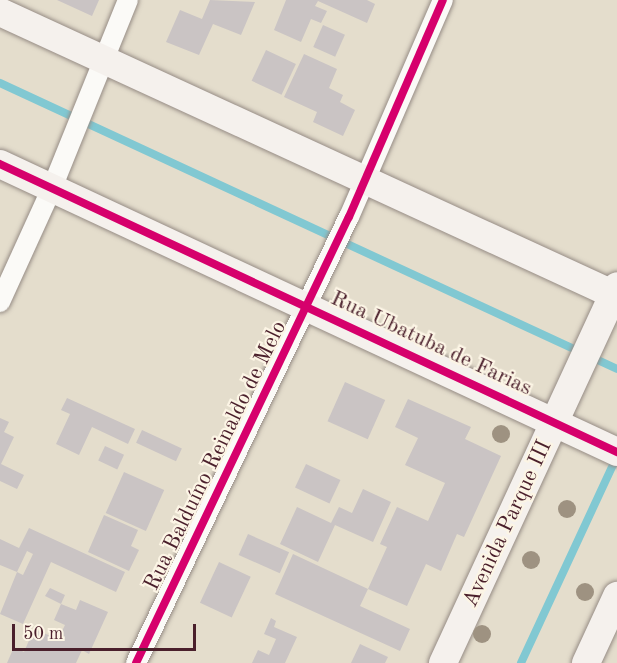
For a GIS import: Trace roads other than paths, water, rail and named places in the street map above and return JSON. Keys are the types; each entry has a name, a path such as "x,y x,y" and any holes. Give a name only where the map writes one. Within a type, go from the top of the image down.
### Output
{"street":[{"path":"0,302 57,176 128,0"},
{"name":"Rua Balduíno Reinaldo de Melo","path":"136,663 308,305 443,0"},
{"path":"0,12 98,72 366,178 616,292"},
{"name":"Rua Ubatuba de Farias","path":"0,164 57,176 308,305 617,452"},
{"name":"Avenida Parque III","path":"443,663 616,292"},
{"path":"586,663 617,596"}],"waterway":[{"path":"0,83 617,369"},
{"path":"521,663 616,458"}]}
